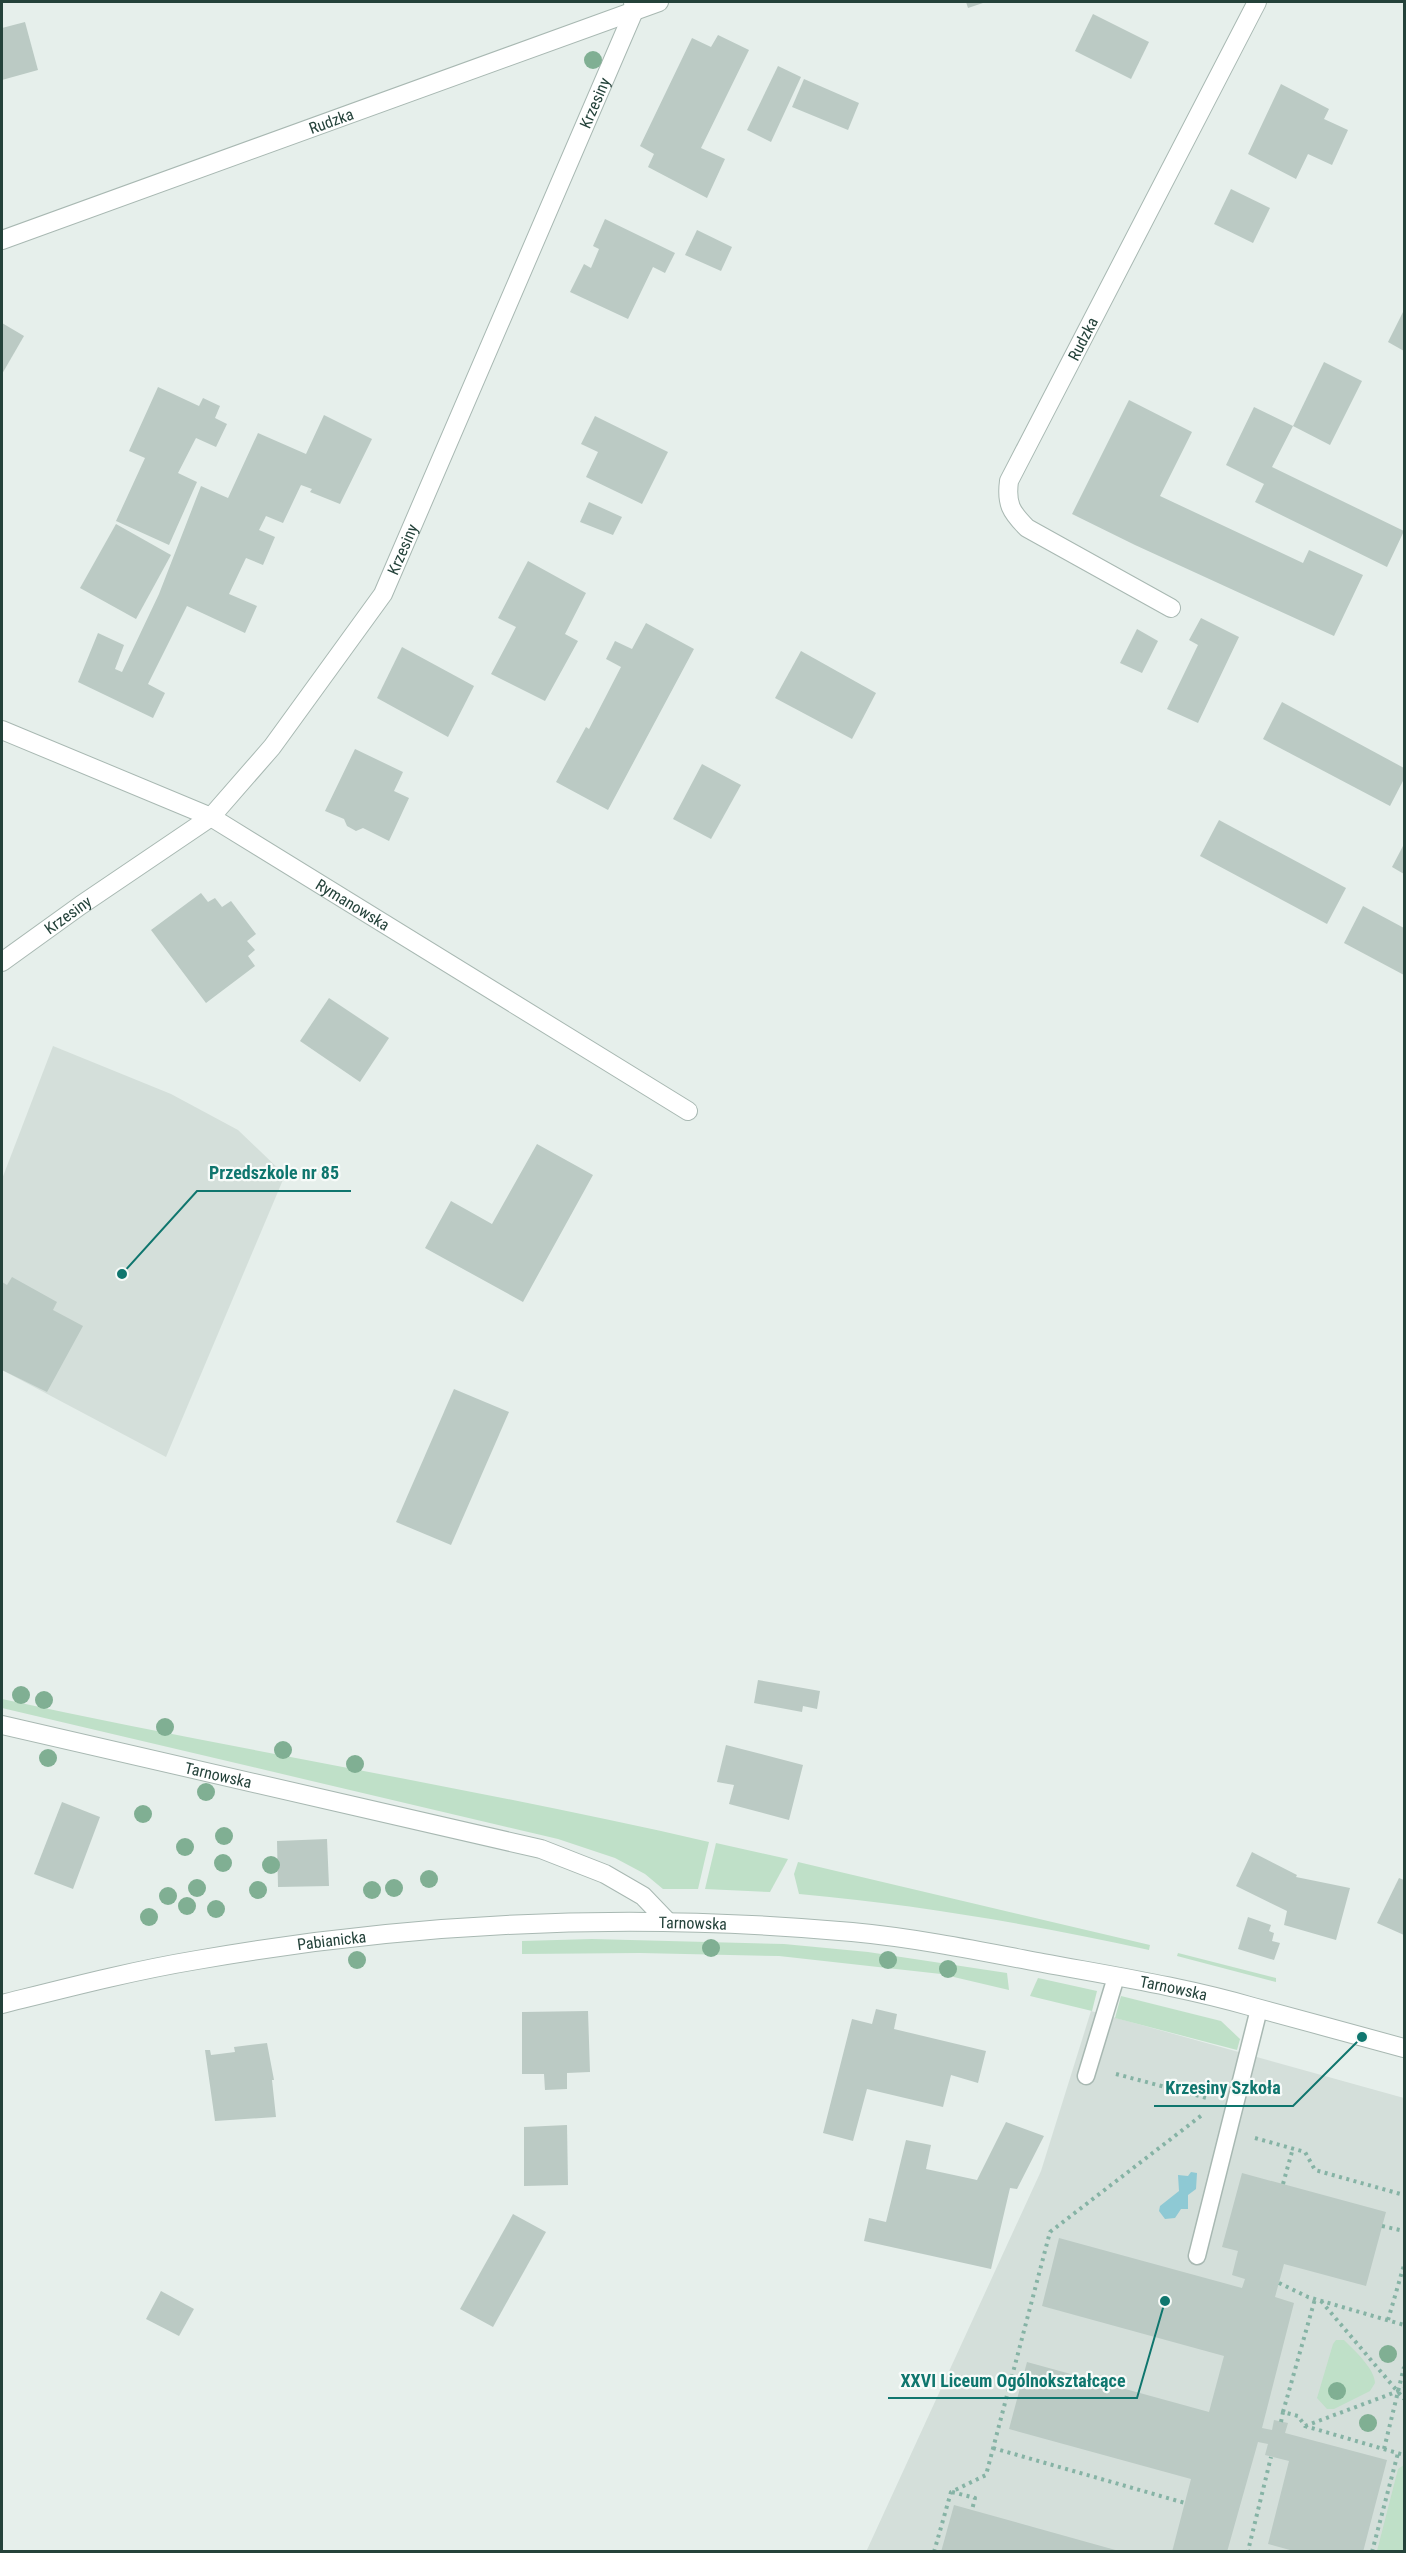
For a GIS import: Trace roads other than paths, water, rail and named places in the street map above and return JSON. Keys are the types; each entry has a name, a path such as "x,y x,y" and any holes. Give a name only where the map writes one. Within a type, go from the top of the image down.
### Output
{"street":[{"name":"Rudzka","path":"2,240 633,6 659,2"},
{"name":"Rudzka","path":"1172,608 1027,528 1014,514 1007,497 1009,481 1257,2"},
{"name":"Krzesiny","path":"2,962 81,905 211,817 272,747 383,594 633,6"},
{"name":"Rymanowska","path":"2,730 211,817 688,1111"},
{"name":"Tarnowska","path":"2,1725 541,1849 605,1874 643,1896 667,1921 853,1932 947,1945 1116,1977 1259,2009 1404,2048"},
{"name":"Pabianicka","path":"2,2004 195,1960 317,1941 445,1927 580,1921 667,1921"}],"lane":[{"path":"1087,2071 1116,1977"},
{"path":"1197,2256 1259,2009"}],"water":[{"path":"1191,2172 1197,2173 1196,2189 1188,2195 1188,2209 1181,2209 1175,2218 1165,2219 1159,2211 1160,2206 1179,2191 1178,2175 1188,2176"}],"place":[{"name":"Przedszkole nr 85","path":"122,1274"},
{"name":"Krzesiny Szkoła","path":"1362,2037"},
{"name":"XXVI Liceum Ogólnokształcące","path":"1165,2301"}]}
